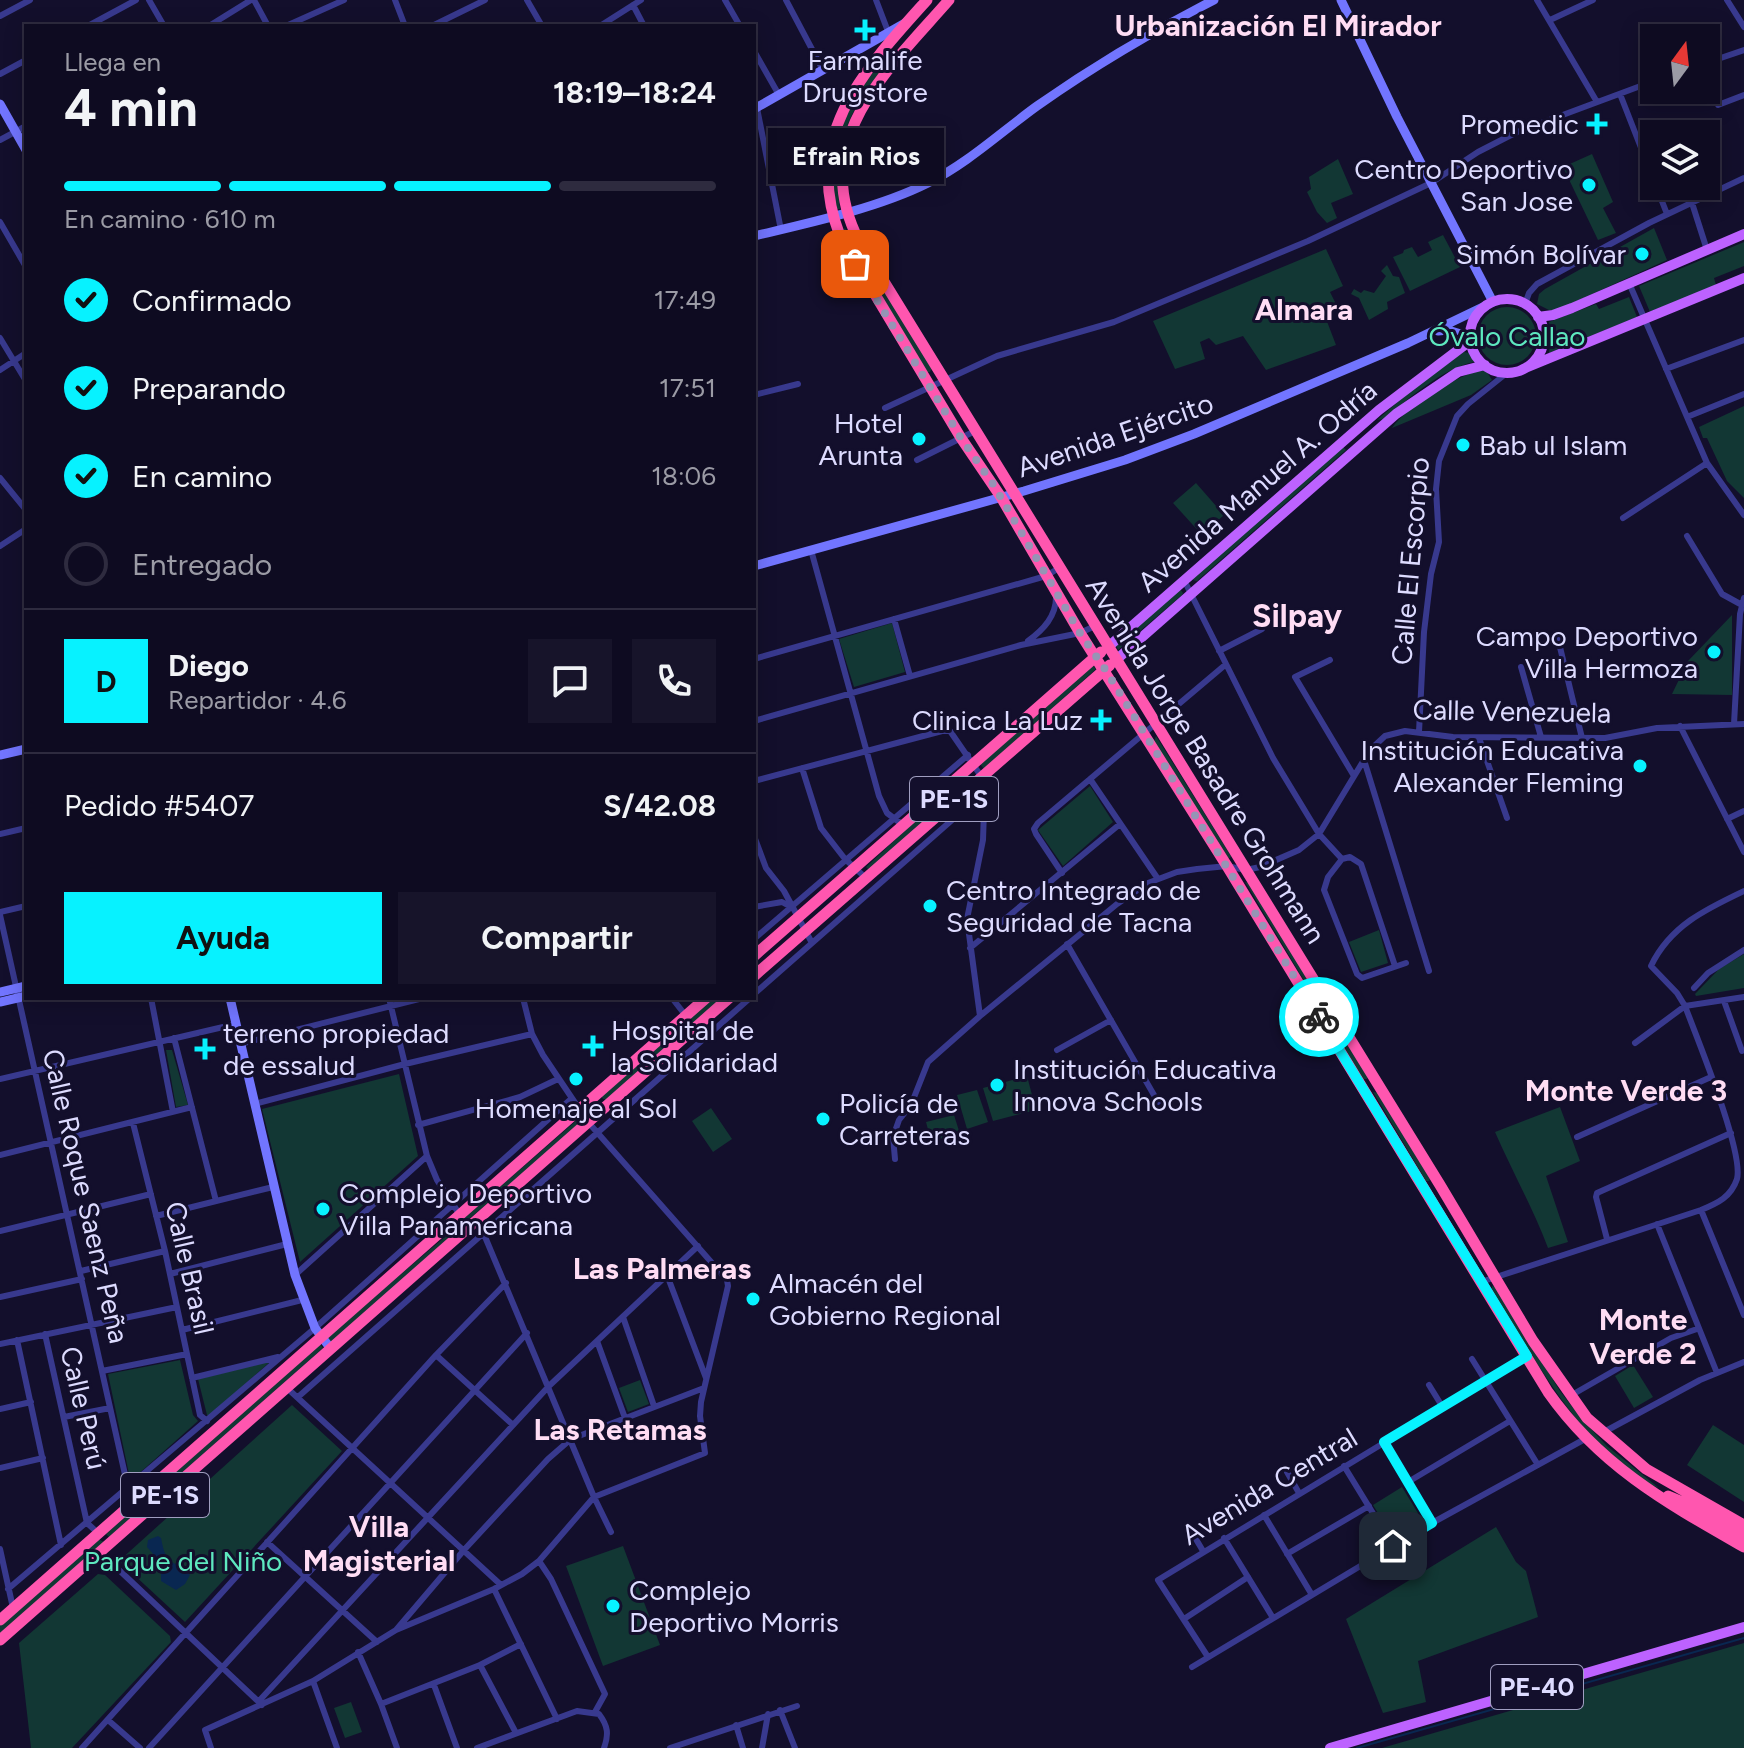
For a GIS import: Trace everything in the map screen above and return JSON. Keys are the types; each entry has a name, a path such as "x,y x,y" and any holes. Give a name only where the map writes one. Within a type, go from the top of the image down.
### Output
{"highway":[{"name":"Avenida Jorge Basadre Grohmann","path":"927,0 850,94 834,129 826,185 832,216 855,264 1556,1404 1585,1439 1638,1483 1744,1547"},
{"name":"Avenida Jorge Basadre Grohmann","path":"949,0 866,99 850,130 843,167 843,196 859,241 1569,1396 1602,1433 1646,1469 1744,1525"},
{"name":"Avenida Manuel A. Odría","path":"756,954 794,913 850,863 1108,647"},
{"name":"Avenida Manuel A. Odría","path":"756,974 1116,660"},
{"name":"PE-1S","path":"0,1620 318,1332 456,1218 704,1000"},
{"name":"PE-1S","path":"0,1640 727,1000"},
{"path":"1363,1088 1375,1081"},
{"path":"1427,1192 1440,1185"},
{"path":"456,1218 462,1233"},
{"path":"1646,1469 1692,1506"},
{"path":"1638,1483 1692,1506 1744,1536"},
{"path":"98,1533 104,1548"}],"main road":[{"path":"1538,317 1553,315 1744,234"},
{"path":"1523,369 1535,360 1542,348 1543,329 1538,317 1525,304 1509,299 1489,304 1473,321 1470,339 1474,353 1485,365 1508,372 1523,369 1744,278"},
{"name":"Avenida Manuel A. Odría","path":"1108,647 1356,430 1470,339"},
{"name":"Avenida Manuel A. Odría","path":"1116,660 1364,441 1458,372 1485,365"},
{"path":"1356,430 1364,441"},
{"name":"PE-40","path":"1330,1748 1744,1627"}],"street":[{"path":"0,16 30,0"},
{"path":"92,24 136,0"},
{"path":"149,0 163,24"},
{"path":"212,24 253,0 267,24"},
{"path":"290,24 344,0"},
{"path":"395,0 404,24"},
{"path":"436,24 485,0"},
{"path":"527,0 541,24"},
{"path":"603,24 641,0"},
{"path":"725,0 739,24"},
{"path":"786,0 823,70"},
{"path":"876,0 891,44"},
{"path":"756,236 847,212 904,193 952,170 1035,108 1120,51 1214,0"},
{"path":"1341,0 1489,304"},
{"path":"1537,0 1597,102"},
{"path":"1727,0 1744,27"},
{"path":"1550,20 1587,1"},
{"path":"633,5 643,24"},
{"path":"781,230 756,108 908,21"},
{"path":"871,41 891,44 902,54"},
{"path":"1720,58 1744,50"},
{"path":"756,55 779,95"},
{"path":"0,74 24,61"},
{"path":"885,408 997,356 1114,322 1308,241 1431,183 1478,152 1517,132 1640,86"},
{"path":"1620,94 1640,145"},
{"path":"1718,105 1744,95"},
{"path":"0,104 24,147"},
{"path":"0,140 24,127"},
{"path":"1525,304 1537,284 1667,214 1744,178"},
{"path":"1662,200 1667,214"},
{"path":"1692,203 1707,250"},
{"path":"0,222 24,264"},
{"path":"1629,283 1707,463 1744,515"},
{"name":"Avenida Ejército","path":"756,565 1125,460 1435,332 1489,304"},
{"path":"1435,332 1448,330 1470,339"},
{"path":"0,338 24,378"},
{"path":"1666,369 1744,340"},
{"path":"0,370 24,354"},
{"name":"Calle El Escorpio","path":"1419,732 1424,632 1431,574 1439,542 1436,477 1439,461 1457,416 1508,372"},
{"path":"756,394 798,384"},
{"path":"1687,417 1744,394"},
{"path":"917,460 975,431"},
{"path":"1623,518 1707,463"},
{"path":"0,478 24,508"},
{"path":"0,546 24,530"},
{"path":"1687,536 1722,594 1728,599 1743,601 1734,724"},
{"path":"811,550 879,796 898,822"},
{"path":"756,658 1046,576 1059,568"},
{"path":"1184,580 1266,745 1319,834 1342,859"},
{"path":"1021,645 1038,633 1053,616 1055,589"},
{"path":"894,619 910,676"},
{"path":"756,720 1021,645 1080,633 1095,626"},
{"path":"1219,651 1262,629"},
{"path":"1558,639 1582,738"},
{"path":"1330,660 1295,677 1354,776"},
{"path":"1062,873 1034,829 1225,665"},
{"path":"1521,667 1541,737"},
{"name":"Calle Venezuela","path":"895,1159 893,1137 899,1120 911,1105 928,1062 980,1016 1128,896 1158,879 1177,872 1227,866 1246,870 1289,856 1319,834 1364,760 1385,736 1399,731 1479,738 1605,738 1680,726 1744,724"},
{"path":"1680,726 1744,852"},
{"path":"756,780 950,731 981,776 983,840 968,909 980,1016"},
{"path":"1479,738 1507,818"},
{"path":"0,755 24,749"},
{"path":"1364,760 1429,971"},
{"path":"802,768 821,828 875,887"},
{"path":"1090,779 1158,879"},
{"name":"Avenida Manuel A. Odría","path":"756,992 960,813 957,797"},
{"path":"1727,819 1744,811"},
{"path":"970,948 1120,824"},
{"path":"0,834 24,828"},
{"path":"756,841 766,868 784,891 812,943"},
{"path":"1395,966 1361,864 1350,857 1342,859 1328,877 1324,890 1357,974 1362,978 1406,963"},
{"path":"1481,1282 1701,1210 1729,1194 1739,1171 1731,1133 1685,1006 1651,964 1666,942 1689,920 1744,891"},
{"path":"756,907 782,902 794,913"},
{"path":"0,913 24,907"},
{"name":"Calle Roque Saenz Peña","path":"0,913 22,992 35,1071 128,1488"},
{"path":"756,938 794,913"},
{"path":"1067,944 1158,1102"},
{"path":"1694,988 1708,973 1744,950"},
{"path":"0,992 22,992"},
{"path":"0,1002 22,992"},
{"path":"1635,1043 1685,1006 1744,997"},
{"path":"151,1000 173,1112"},
{"path":"230,1000 302,1300 318,1332 331,1349"},
{"path":"389,1000 427,1156 456,1218"},
{"path":"240,1044 416,1000"},
{"path":"211,1748 205,1730 313,1681 396,1630 494,1589 539,1561 594,1497 705,1453 700,1416 727,1280 596,1133 571,1099 532,1034 524,1000"},
{"name":"Avenida Manuel A. Odría","path":"298,1397 747,1000"},
{"path":"675,1001 686,1016"},
{"path":"1724,1001 1742,1051"},
{"path":"1057,1050 1111,1020"},
{"path":"0,1079 236,1024"},
{"path":"254,1104 532,1034"},
{"path":"174,1038 216,1201"},
{"path":"1577,1137 1711,1077"},
{"path":"418,1125 520,1097 558,1079"},
{"path":"8,1589 280,1356 318,1332 452,1204 571,1099"},
{"path":"0,1155 192,1107"},
{"name":"Calle Brasil","path":"133,1123 165,1251 200,1415 207,1421"},
{"path":"1607,1239 1597,1193 1731,1133"},
{"path":"295,1275 427,1156"},
{"path":"156,1216 273,1187"},
{"path":"0,1231 151,1194"},
{"path":"1701,1210 1743,1311"},
{"path":"478,1220 611,1532"},
{"path":"1657,1224 1717,1373"},
{"path":"170,1274 287,1244"},
{"path":"260,1703 341,1609 549,1386 698,1246"},
{"path":"0,1297 165,1251"},
{"path":"667,1275 706,1378"},
{"path":"82,1748 436,1355 506,1283"},
{"path":"182,1330 302,1300"},
{"path":"0,1344 177,1307"},
{"path":"623,1317 654,1406"},
{"path":"1569,1396 1671,1338 1697,1329"},
{"path":"149,1748 527,1333"},
{"name":"Calle Perú","path":"45,1334 87,1523"},
{"path":"17,1340 61,1545"},
{"path":"597,1341 625,1418"},
{"path":"102,1371 187,1354"},
{"path":"436,1355 513,1425"},
{"path":"192,1378 280,1356"},
{"name":"Avenida Central","path":"1184,1619 1158,1580 1527,1356"},
{"path":"1472,1359 1538,1465"},
{"path":"1602,1433 1744,1362"},
{"path":"1429,1385 1442,1406"},
{"path":"287,1388 501,1585"},
{"path":"396,1630 464,1550 548,1459 571,1439 704,1388"},
{"path":"0,1409 31,1402"},
{"path":"64,1417 110,1408"},
{"path":"1408,1482 1510,1421"},
{"path":"1192,1667 1432,1523 1585,1439"},
{"path":"1384,1442 1432,1523"},
{"path":"0,1468 43,1458"},
{"path":"1344,1466 1393,1546"},
{"path":"1287,1472 1299,1493"},
{"path":"1287,1554 1369,1506"},
{"path":"1264,1515 1312,1595"},
{"path":"87,1523 98,1533"},
{"path":"1190,1529 1203,1551"},
{"path":"1224,1538 1273,1618"},
{"path":"267,1542 377,1642"},
{"path":"104,1548 260,1703"},
{"path":"0,1549 13,1609"},
{"path":"539,1561 551,1579 605,1694 595,1712"},
{"path":"1208,1657 1184,1619 1248,1577"},
{"path":"494,1589 557,1719"},
{"path":"381,1704 434,1685 521,1644"},
{"path":"358,1652 397,1748"},
{"path":"480,1665 516,1733"},
{"path":"313,1681 337,1748"},
{"path":"434,1685 457,1748"},
{"path":"670,1748 797,1706"},
{"path":"780,1710 795,1748"},
{"path":"477,1748 577,1711 595,1712 605,1721 608,1729 604,1748"},
{"path":"762,1748 768,1714"},
{"path":"108,1720 140,1748"},
{"path":"736,1725 743,1748"},
{"path":"695,1739 698,1748"}],"green space":[{"path":"889,56 888,62 862,96 846,129 838,165 840,209 836,209 834,164 842,127 859,93 885,57"},
{"name":"Centro Deportivo San Jose","path":"1592,154 1613,202 1603,208 1616,233 1598,240 1563,167"},
{"path":"1338,159 1353,194 1331,203 1337,218 1327,223 1317,212 1307,192 1311,189 1309,177"},
{"path":"845,228 932,368 930,372 927,372 843,230"},
{"path":"1654,228 1667,260 1557,310 1537,304 1539,294 1545,289"},
{"path":"1443,235 1460,267 1410,291 1393,257 1412,247 1418,257 1432,250 1428,242"},
{"path":"1744,242 1744,266 1714,278 1716,285 1650,312 1639,286"},
{"path":"1326,249 1343,286 1330,292 1336,304 1323,311 1336,345 1266,370 1243,336 1216,345 1209,338 1200,342 1205,359 1175,369 1153,321"},
{"path":"1387,265 1393,276 1399,277 1405,293 1387,302 1388,309 1369,320 1359,298 1351,294 1354,289 1361,293 1364,290 1374,293 1386,276 1381,271"},
{"path":"1629,297 1637,317 1549,353 1549,322 1596,304 1599,309"},
{"name":"Óvalo Callao","path":"1507,307 1528,315 1536,336 1528,357 1507,365 1486,357 1478,336 1486,315"},
{"path":"1464,352 1469,353 1474,362 1438,378 1383,419 1377,420 1416,386"},
{"path":"1479,370 1487,372 1492,380 1471,395 1392,428 1408,411 1432,394"},
{"path":"1744,406 1744,498 1727,481 1699,427"},
{"path":"1343,447 1346,450 1197,581 1193,580 1194,576"},
{"path":"1196,483 1224,515 1202,535 1173,503"},
{"path":"1180,589 1182,595 1118,650 1116,645"},
{"name":"Campo Deportivo Villa Hermoza","path":"1732,615 1732,695 1672,694 1688,661"},
{"path":"892,623 905,672 854,687 839,639"},
{"path":"1091,664 1096,669 984,769 980,764"},
{"path":"1156,736 1230,858 1226,858 1154,742"},
{"path":"1090,786 1113,822 1063,866 1038,830"},
{"path":"951,788 954,795 869,870 866,867"},
{"path":"1245,882 1249,883 1367,1079 1363,1079"},
{"path":"1379,930 1388,963 1361,972 1349,942"},
{"path":"1744,954 1744,988 1696,996 1719,969"},
{"path":"710,1000 722,1000 608,1100 601,1096"},
{"path":"166,1050 172,1050 188,1105 176,1107"},
{"name":"Complejo Deportivo Villa Panamericana","path":"399,1074 418,1156 300,1262 262,1109"},
{"path":"1027,1076 1036,1110 993,1121 983,1088"},
{"path":"977,1090 988,1122 967,1129 957,1095"},
{"path":"1373,1092 1378,1093 1429,1181 1426,1181"},
{"path":"1560,1107 1580,1161 1546,1176 1568,1242 1548,1248 1495,1132"},
{"path":"711,1108 732,1139 713,1152 692,1121"},
{"path":"954,1115 960,1134 931,1141 926,1122"},
{"path":"577,1120 581,1123 462,1225 461,1221"},
{"path":"453,1230 455,1233 331,1343 327,1337"},
{"path":"1492,1286 1496,1287 1560,1391 1580,1417 1607,1446 1659,1488 1633,1474 1608,1454 1585,1429 1543,1373"},
{"path":"320,1344 323,1348 109,1537 106,1534"},
{"path":"180,1360 193,1415 198,1421 135,1477 129,1474 108,1374"},
{"path":"271,1361 209,1416 207,1415 198,1379"},
{"path":"1633,1365 1653,1397 1634,1408 1615,1376"},
{"path":"640,1380 649,1404 628,1412 619,1388"},
{"name":"Parque del Niño","path":"292,1405 342,1451 185,1622 119,1561"},
{"path":"1713,1425 1744,1445 1744,1502 1687,1465"},
{"path":"1402,1487 1424,1523 1395,1541 1373,1505"},
{"path":"1496,1527 1516,1562 1526,1571 1538,1617 1418,1661 1426,1702 1383,1713 1346,1619"},
{"path":"98,1539 104,1542 0,1635 0,1626"},
{"name":"Complejo Deportivo Morris","path":"623,1546 660,1645 603,1666 566,1566"},
{"path":"98,1574 105,1575 170,1636 171,1642 72,1748 31,1748 19,1643"},
{"path":"1744,1643 1744,1748 1382,1748"},
{"path":"351,1702 362,1732 345,1738 334,1708"}],"water":[{"path":"158,1536 168,1559 190,1575 185,1584 176,1590 161,1581 161,1563 147,1547 148,1540"}],"waterway":[{"path":"1357,1748 1744,1638"}],"way so far":[{"path":"855,264 1319,1017"}],"place":[{"name":"Farmalife Drugstore","path":"865,30"},
{"name":"Promedic","path":"1597,124"},
{"name":"Centro Deportivo San Jose","path":"1589,185"},
{"name":"Simón Bolívar","path":"1642,254"},
{"name":"Efrain Rios","path":"855,264"},
{"name":"Hotel Arunta","path":"919,439"},
{"name":"Bab ul Islam","path":"1463,445"},
{"name":"Campo Deportivo Villa Hermoza","path":"1714,652"},
{"name":"Clinica La Luz","path":"1101,720"},
{"name":"Institución Educativa Alexander Fleming","path":"1640,766"},
{"name":"Centro Integrado de Seguridad de Tacna","path":"930,906"},
{"name":"Hospital de la Solidaridad","path":"593,1046"},
{"name":"terreno propiedad de essalud","path":"205,1049"},
{"name":"Homenaje al Sol","path":"576,1079"},
{"name":"Institución Educativa Innova Schools","path":"997,1085"},
{"name":"Policía de Carreteras","path":"823,1119"},
{"name":"Complejo Deportivo Villa Panamericana","path":"323,1209"},
{"name":"Almacén del Gobierno Regional","path":"753,1299"},
{"name":"Complejo Deportivo Morris","path":"613,1606"}],"district":[{"name":"Urbanización El Mirador","path":"1278,26"},
{"name":"Almara","path":"1304,310"},
{"name":"Silpay","path":"1297,616"},
{"name":"Monte Verde 3","path":"1626,1091"},
{"name":"Las Palmeras","path":"662,1269"},
{"name":"Monte Verde 2","path":"1643,1337"},
{"name":"Las Retamas","path":"620,1430"},
{"name":"Villa Magisterial","path":"379,1544"}],"route":[{"path":"1319,1017 1527,1356 1384,1442 1432,1523 1393,1546"}]}
